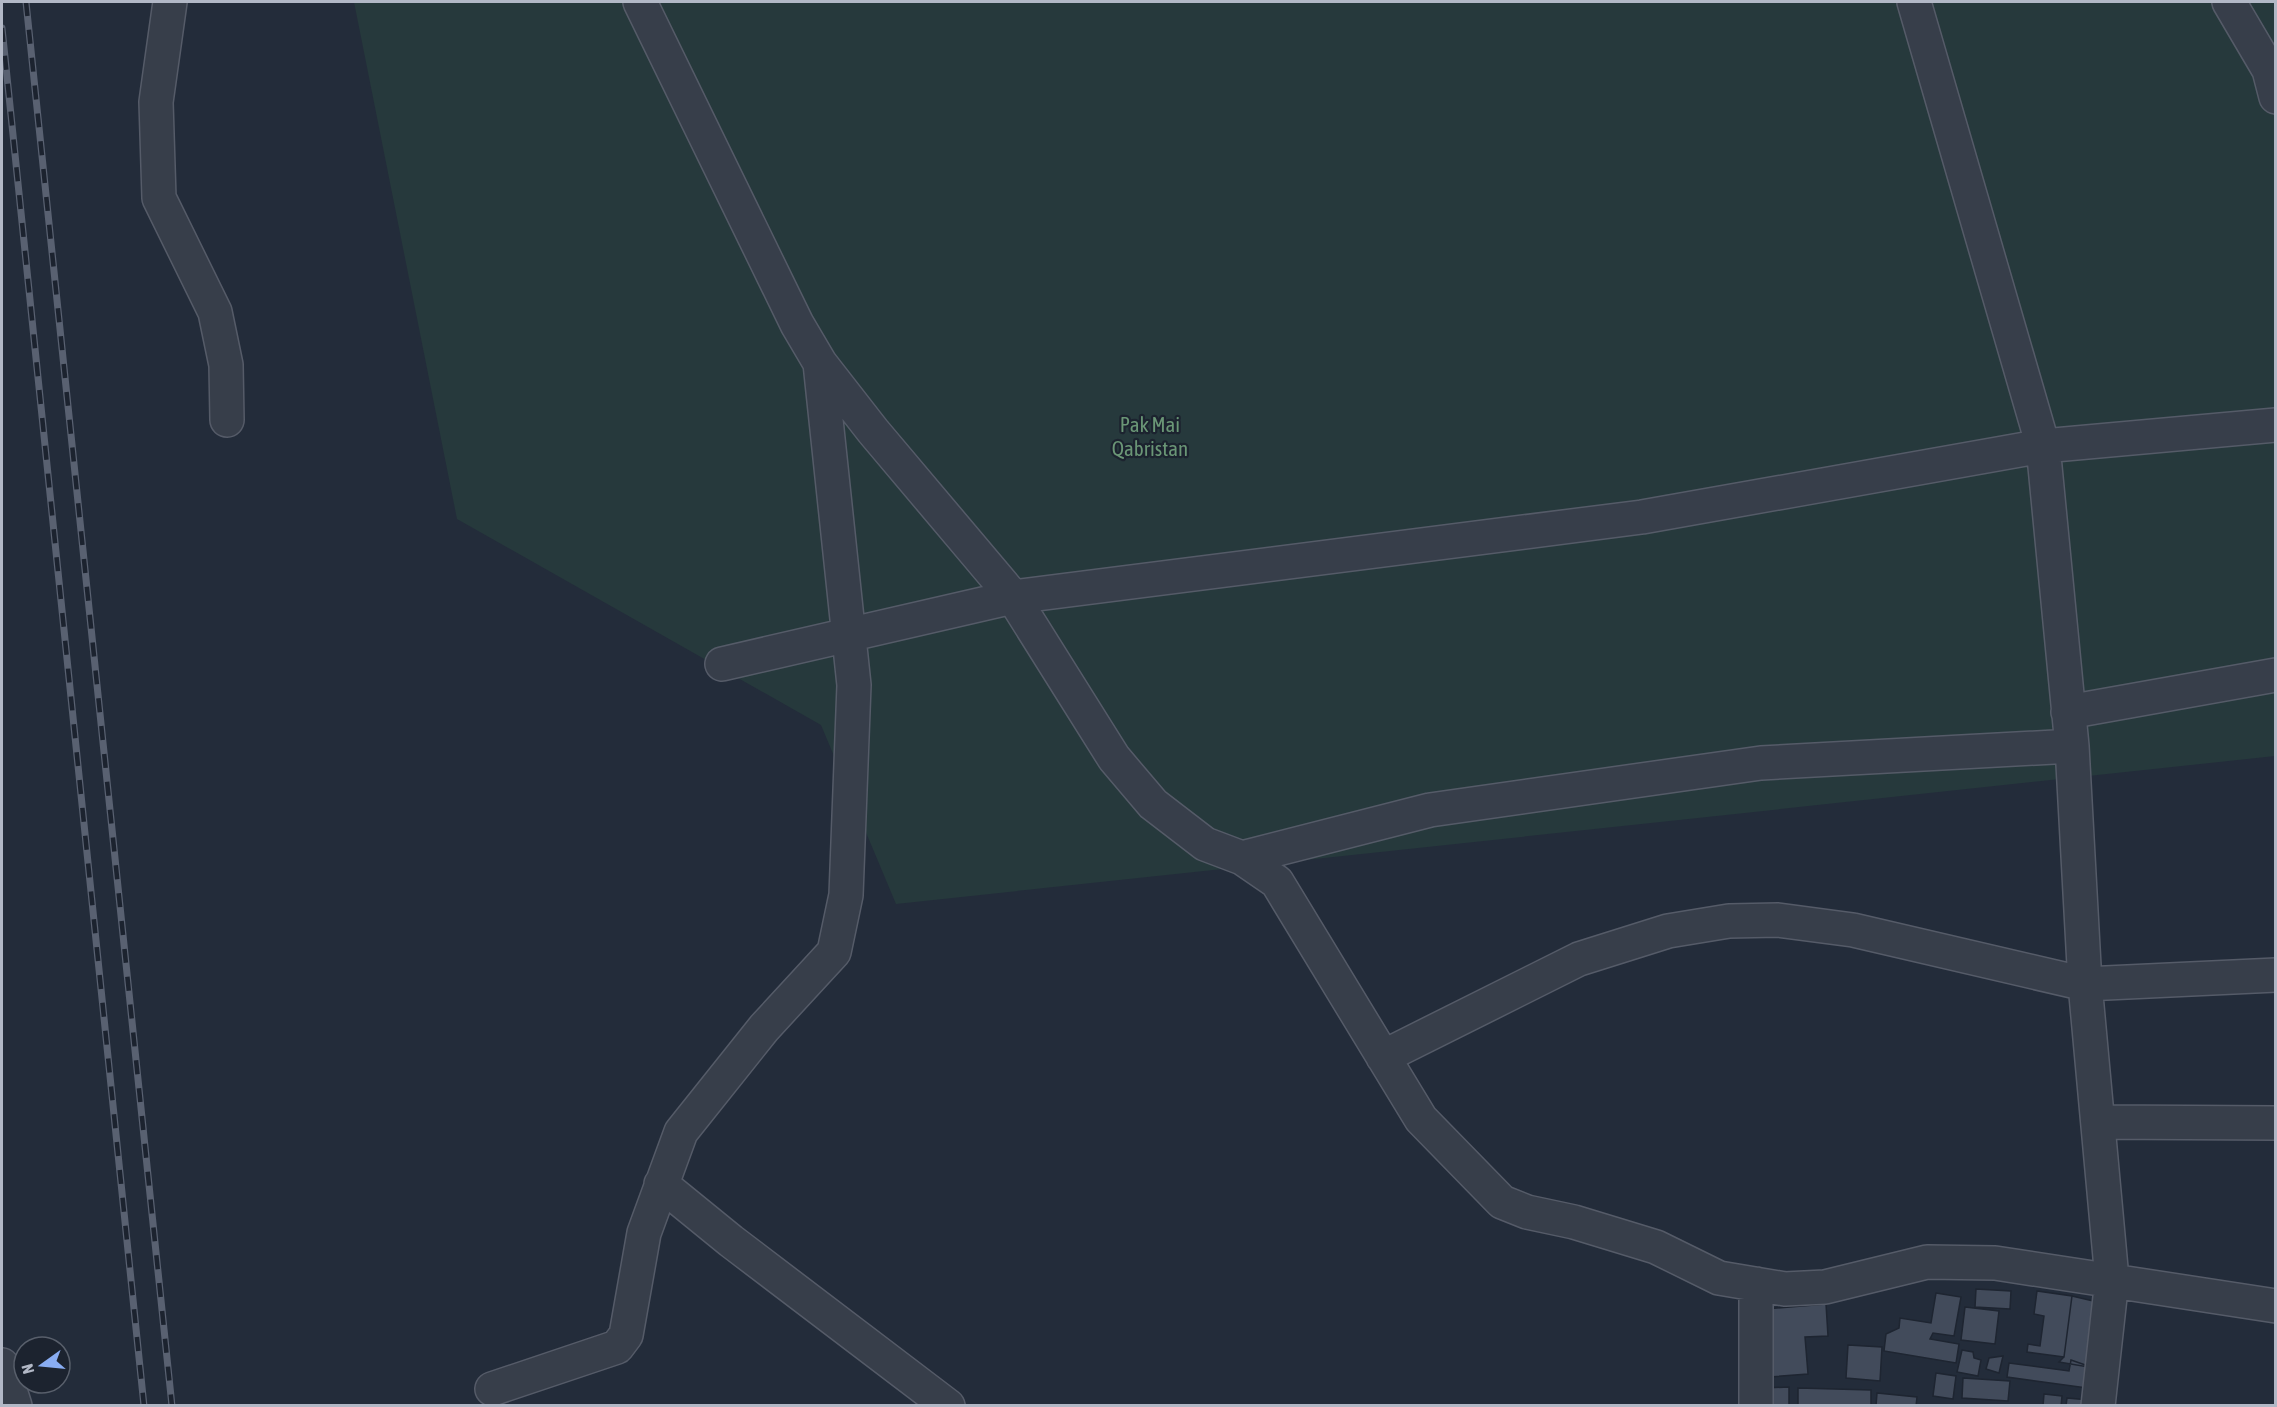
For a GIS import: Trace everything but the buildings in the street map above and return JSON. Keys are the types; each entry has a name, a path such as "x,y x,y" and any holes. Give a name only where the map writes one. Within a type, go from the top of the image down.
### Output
{"street":[{"path":"170,2 156,102 159,198 215,312 226,365 227,420"},
{"path":"640,2 797,324 820,363 873,431 1013,597 1114,758 1153,804 1205,844 1242,858 1277,882 1421,1119 1502,1202 1527,1212 1575,1222 1656,1247 1719,1278 1785,1288 1825,1287 1928,1262 1995,1263 2112,1279 2276,1306"},
{"path":"1914,2 2043,446 2072,746 2085,984 2112,1279 2098,1406"},
{"path":"2229,2 2269,70 2276,97"},
{"path":"492,1389 617,1347 626,1335 644,1233 681,1132 764,1028 834,952 846,895 855,685 820,363"},
{"path":"722,664 851,632 1013,597 1642,517 2043,446 2276,425"},
{"path":"2068,712 2276,675"},
{"path":"1242,858 1430,810 1761,763 2072,746"},
{"path":"1383,1057 1579,959 1668,931 1729,921 1778,920 1853,930 2085,984 2276,975"},
{"path":"2098,1122 2276,1123"},
{"path":"661,1184 731,1241 948,1406"},
{"path":"1756,1284 1756,1406"},
{"path":"2,1365 15,1406"}],"green space":[{"name":"Pak Mai Qabristan","path":"354,2 2275,2 2275,756 896,904 821,725 457,519"}],"railway":[{"path":"26,2 172,1406"},
{"path":"2,28 144,1406"}]}
